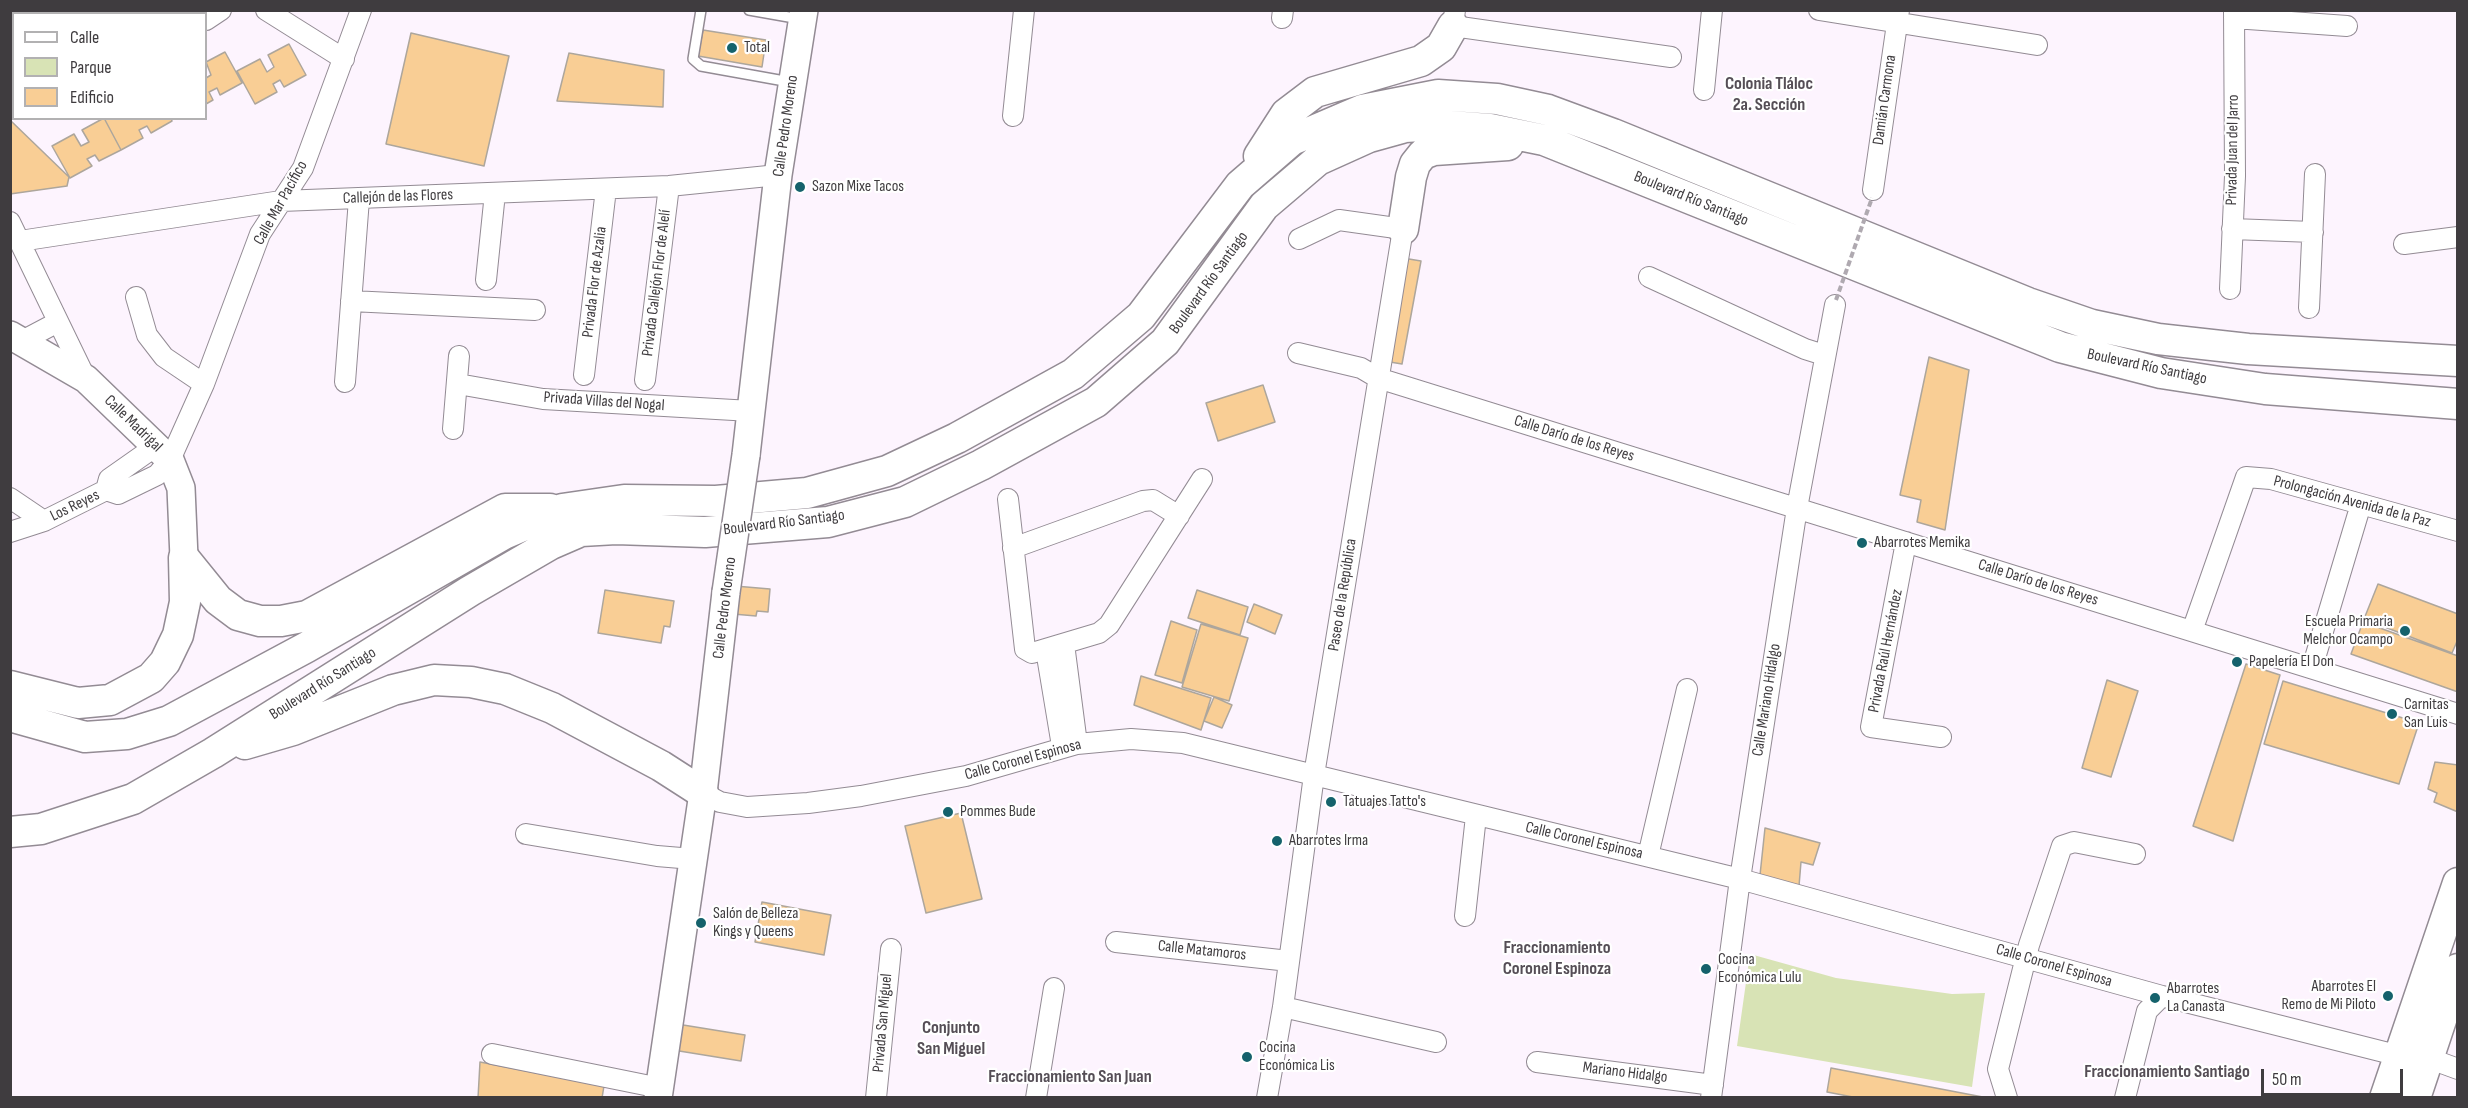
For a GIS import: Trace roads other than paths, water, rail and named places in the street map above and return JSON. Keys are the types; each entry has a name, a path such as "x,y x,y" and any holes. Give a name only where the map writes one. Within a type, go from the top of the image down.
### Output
{"main road":[{"path":"1240,185 1286,114 1315,92 1421,62 1441,47 1454,18"},
{"name":"Boulevard Río Santiago","path":"10,716 85,737 126,734 169,721 317,641 504,534 562,509 624,501 716,501 807,493 887,471 947,443 1072,374 1141,316 1240,185 1292,140 1362,110 1438,95 1497,99 1548,110 1613,134 2017,299 2092,325 2158,339 2248,349 2457,361"},
{"name":"Boulevard Río Santiago","path":"10,832 41,829 133,799 213,753 470,591 551,544 581,531 616,529 705,532 828,522 905,502 981,465 1096,402 1166,342 1264,206 1318,160 1369,137 1405,127 1437,125 1491,129 1544,140 2060,347 2161,373 2253,387 2457,404"},
{"path":"1403,229 1411,177 1415,164 1423,154 1434,150 1544,140"},
{"path":"184,558 218,600 238,615 260,621 281,621 307,616 505,509 562,509"},
{"path":"10,686 78,703 110,700 151,678 165,662 178,635 185,602 184,558"},
{"path":"213,753 293,730 393,690 434,680 471,682 505,689 552,708 661,766 703,793"},
{"path":"2415,1098 2414,1057 2457,883"},
{"path":"2385,1098 2414,1057 2457,969"}],"street":[{"path":"207,19 220,10"},
{"path":"266,10 344,59"},
{"path":"1013,116 1024,10"},
{"path":"1704,90 1712,10"},
{"path":"1819,10 1897,17 2037,45"},
{"name":"Calle Mar Pacífico","path":"163,453 204,384 260,234 303,168 360,11"},
{"path":"2234,14 2347,26"},
{"name":"Privada Juan del Jarro","path":"2230,289 2234,14"},
{"name":"Calle Pedro Moreno","path":"659,1093 703,793 726,592 746,455 778,175 803,15"},
{"name":"Damián Carmona","path":"1872,194 1897,17"},
{"path":"1454,18 1671,57"},
{"path":"2308,308 2315,174"},
{"name":"Callejón de las Flores","path":"20,241 281,201 669,186 778,175"},
{"name":"Privada Callejón Flor de Alelí","path":"645,380 669,186"},
{"name":"Privada Flor de Azalia","path":"584,375 606,189"},
{"path":"486,280 495,193"},
{"path":"345,382 359,199"},
{"path":"1299,239 1339,220 1403,229"},
{"path":"10,222 86,379"},
{"name":"Paseo de la República","path":"1267,1098 1283,1007 1314,775 1403,229"},
{"path":"2232,229 2313,232"},
{"path":"2403,244 2457,237"},
{"path":"1649,277 1805,349 1824,355"},
{"path":"136,297 147,335 164,357 204,384"},
{"path":"351,301 535,310"},
{"name":"Calle Mariano Hidalgo","path":"1712,1091 1740,879 1797,508 1835,302"},
{"path":"16,338 58,322"},
{"name":"Calle Madrigal","path":"16,338 86,379 163,453 181,488 184,558"},
{"name":"Calle Darío de los Reyes","path":"1298,353 1361,368 1378,378 2457,714"},
{"path":"453,429 459,356"},
{"name":"Privada Villas del Nogal","path":"458,384 543,399 751,411"},
{"name":"Los Reyes","path":"10,532 44,521 106,490 109,479 163,453"},
{"name":"Prolongación Avenida de la Paz","path":"2192,631 2246,477 2271,479 2457,531"},
{"path":"1008,499 1025,649 1032,653 1099,633 1109,625 1202,478"},
{"name":"Los Reyes","path":"10,498 44,521"},
{"path":"1013,548 1143,501 1153,500 1179,516"},
{"path":"2312,669 2361,504"},
{"name":"Privada Raúl Hernández","path":"1906,542 1871,727 1941,737"},
{"path":"1055,647 1070,745"},
{"path":"1648,856 1687,689"},
{"name":"Calle Coronel Espinosa","path":"703,793 720,802 747,807 861,796 966,776 1070,745 1131,739 1184,743 1740,879 2162,996 2457,1069"},
{"path":"1464,916 1476,816"},
{"path":"526,834 657,856 693,859"},
{"path":"2007,1098 1998,1069 2026,958 2062,846 2074,842 2135,854"},
{"name":"Calle Matamoros","path":"1116,942 1289,961"},
{"name":"Privada San Miguel","path":"876,1098 891,949"},
{"path":"1036,1098 1054,988"},
{"path":"2125,1098 2147,1011 2162,996"},
{"path":"1283,1007 1436,1042"},
{"path":"492,1054 659,1093"},
{"name":"Mariano Hidalgo","path":"1537,1062 1712,1091"}],"lane":[{"path":"701,10 693,59 701,66 792,82"},
{"path":"749,10 803,15"}],"place":[{"name":"Total","path":"732,48"},
{"name":"Sazon Mixe Tacos","path":"800,187"},
{"name":"Abarrotes Memika","path":"1862,543"},
{"name":"Escuela Primaria Melchor Ocampo","path":"2405,631"},
{"name":"Papelería El Don","path":"2237,662"},
{"name":"Carnitas San Luis","path":"2392,714"},
{"name":"Tatuajes Tatto's","path":"1331,802"},
{"name":"Pommes Bude","path":"948,812"},
{"name":"Abarrotes Irma","path":"1277,841"},
{"name":"Salón de Belleza Kings y Queens","path":"701,923"},
{"name":"Cocina Económica Lulu","path":"1706,969"},
{"name":"Abarrotes El Remo de Mi Piloto","path":"2388,996"},
{"name":"Abarrotes La Canasta","path":"2155,998"},
{"name":"Cocina Económica Lis","path":"1247,1057"}],"district":[{"name":"Colonia Tláloc 2a. Sección","path":"1769,94"},
{"name":"Fraccionamiento Coronel Espinoza","path":"1557,958"},
{"name":"Conjunto San Miguel","path":"951,1038"},
{"name":"Fraccionamiento Santiago","path":"2167,1072"},
{"name":"Fraccionamiento San Juan","path":"1070,1077"}]}
